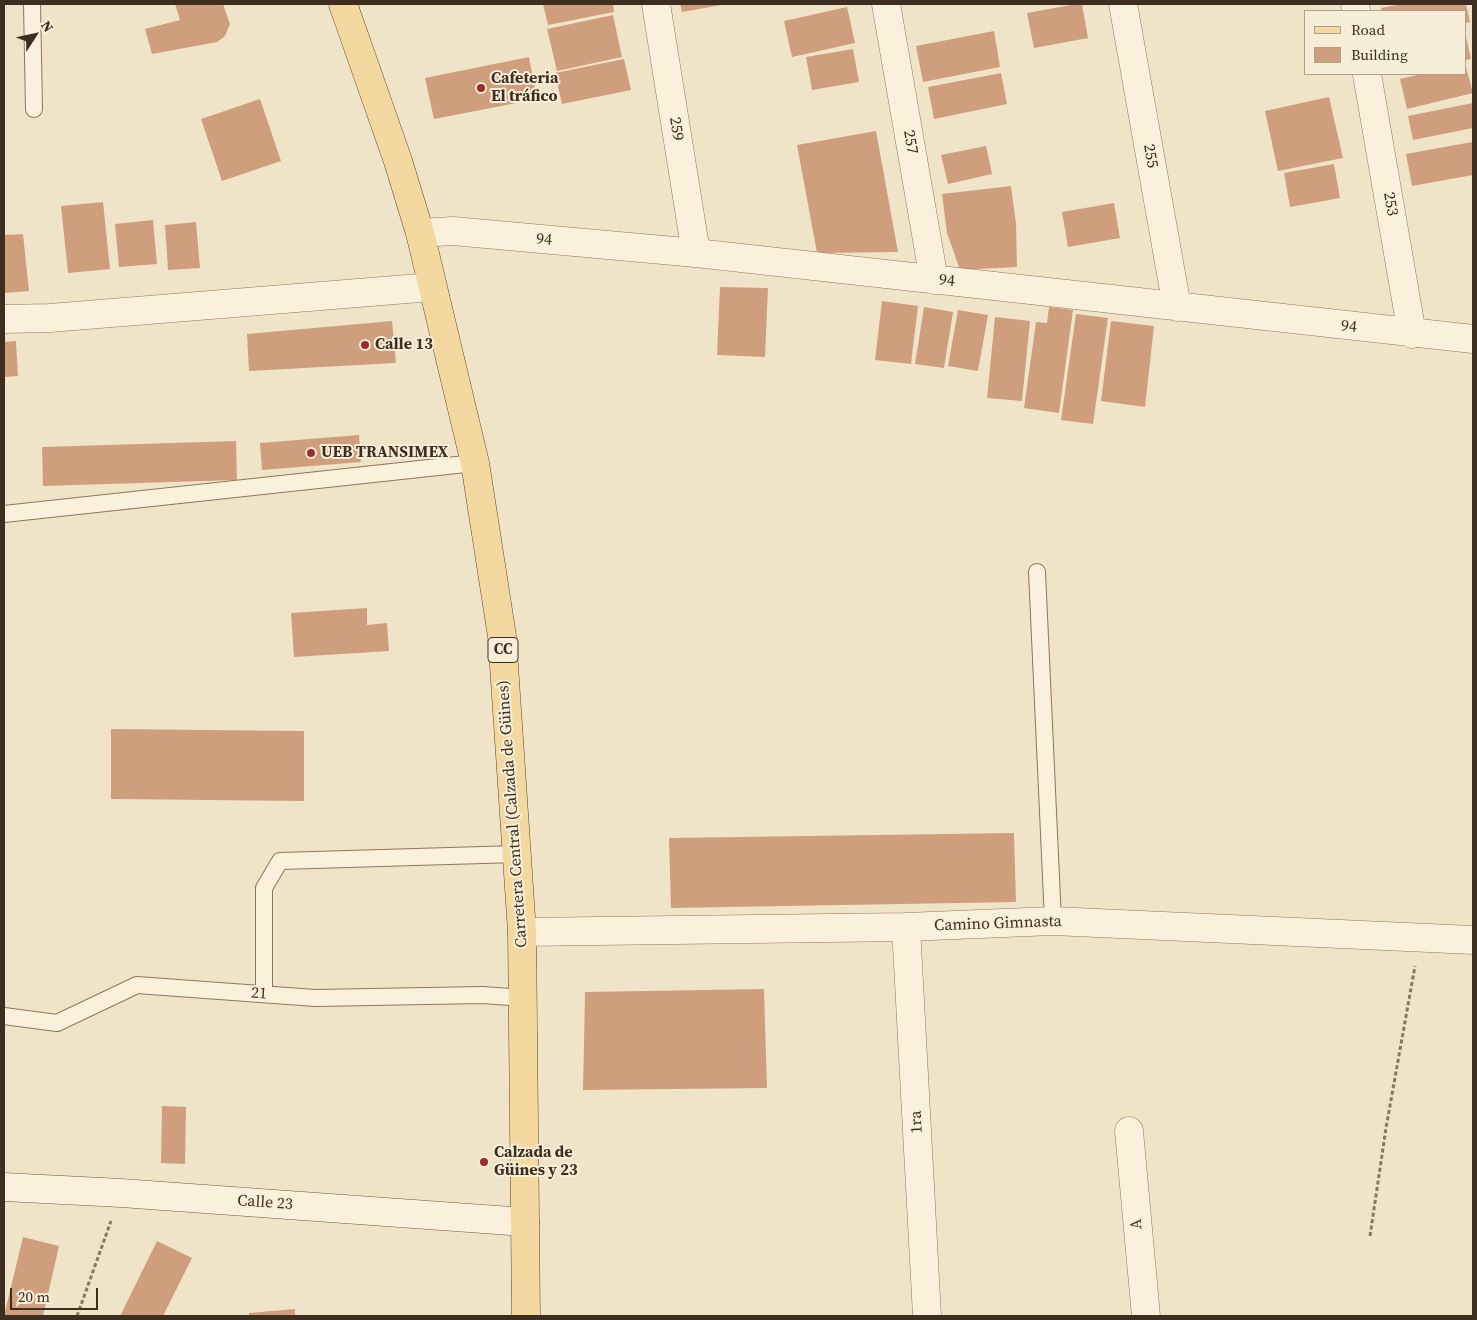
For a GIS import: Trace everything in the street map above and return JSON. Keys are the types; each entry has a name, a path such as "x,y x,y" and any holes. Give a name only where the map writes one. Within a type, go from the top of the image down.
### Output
{"main road":[{"name":"Carretera Central (Calzada de Güines)","path":"343,4 398,161 420,233 476,463 502,636 522,932 526,1316"}],"street":[{"name":"259","path":"656,4 696,253"},
{"name":"257","path":"886,4 934,280"},
{"name":"255","path":"1123,4 1177,307"},
{"name":"253","path":"1367,75 1412,334"},
{"name":"94","path":"420,233 453,231 696,253 1412,334 1473,339"},
{"path":"4,319 50,318 432,287"},
{"name":"Camino Gimnasta","path":"522,932 906,927 1053,921 1420,936 1473,940"},
{"name":"1ra","path":"906,927 927,1316"},
{"name":"A","path":"1129,1131 1146,1316"},
{"name":"Calle 23","path":"4,1187 121,1192 525,1222"}],"lane":[{"path":"32,4 34,109"},
{"path":"4,514 476,463"},
{"path":"1037,572 1053,921"},
{"path":"264,994 264,888 280,861 517,854"},
{"name":"21","path":"4,1016 58,1023 137,985 315,998 483,995 523,998"}],"path":[{"path":"1370,1236 1386,1128 1420,936"},
{"path":"77,1316 121,1192"}],"building":[{"path":"175,4 223,4 230,24 225,36 217,42 152,54 145,29 180,20"},
{"path":"543,4 613,4 614,12 548,25"},
{"path":"680,4 721,4 721,5 682,12"},
{"path":"1082,4 1088,38 1034,48 1027,13"},
{"path":"1402,4 1466,4 1470,22 1467,23 1467,10 1382,10 1381,8"},
{"path":"847,7 855,43 792,57 784,21"},
{"path":"613,15 622,57 557,71 547,29"},
{"path":"994,31 1000,67 923,82 916,46"},
{"path":"1467,41 1471,59 1467,60"},
{"path":"853,49 859,82 812,90 806,57"},
{"name":"Cafeteria El tráfico","path":"529,57 537,99 434,119 425,78"},
{"path":"624,59 631,90 562,104 555,73"},
{"path":"1467,71 1473,93 1407,109 1400,79 1418,75 1467,75"},
{"path":"1001,73 1007,104 934,119 928,87"},
{"path":"1329,97 1343,158 1278,171 1265,111"},
{"path":"260,99 281,161 222,181 201,119"},
{"path":"1473,103 1473,128 1413,140 1408,116"},
{"path":"876,131 898,252 817,253 797,145"},
{"path":"1472,142 1473,175 1412,186 1406,154"},
{"path":"986,146 992,174 948,184 941,155"},
{"path":"1334,164 1340,198 1290,207 1284,173"},
{"path":"1011,186 1016,224 1017,267 960,270 947,233 942,194"},
{"path":"103,202 110,269 68,273 61,206"},
{"path":"1114,203 1120,238 1068,247 1062,212"},
{"path":"153,220 157,264 119,267 115,224"},
{"path":"196,222 200,268 168,270 165,225"},
{"path":"23,234 29,291 4,293 4,235"},
{"path":"720,287 768,288 765,357 717,355"},
{"path":"882,301 918,306 911,364 875,360"},
{"path":"924,307 953,312 944,368 915,364"},
{"path":"1049,307 1073,310 1059,413 1024,408 1036,322 1047,323"},
{"path":"958,310 988,315 978,371 948,366"},
{"path":"1076,314 1108,318 1093,424 1061,420"},
{"path":"995,317 1030,321 1022,401 987,398"},
{"path":"392,321 396,363 249,371 247,334"},
{"path":"1111,321 1154,326 1145,407 1101,401"},
{"path":"16,341 18,376 4,377 4,342"},
{"name":"UEB TRANSIMEX","path":"359,435 361,462 262,470 260,443"},
{"path":"236,441 237,480 43,486 42,447"},
{"path":"367,608 367,625 387,623 389,651 294,657 291,613"},
{"path":"111,729 304,731 304,801 111,799"},
{"path":"1014,833 1016,902 671,908 669,838"},
{"path":"764,989 767,1088 583,1090 585,992"},
{"path":"162,1106 186,1107 185,1164 161,1163"},
{"path":"23,1237 59,1246 43,1316 4,1316"},
{"path":"157,1241 192,1258 163,1316 120,1316"},
{"path":"295,1309 295,1316 249,1316 249,1313"}],"place":[{"name":"Cafeteria El tráfico","path":"481,88"},
{"name":"Calle 13","path":"365,345"},
{"name":"UEB TRANSIMEX","path":"311,453"},
{"name":"Calzada de Güines y 23","path":"484,1162"}]}
